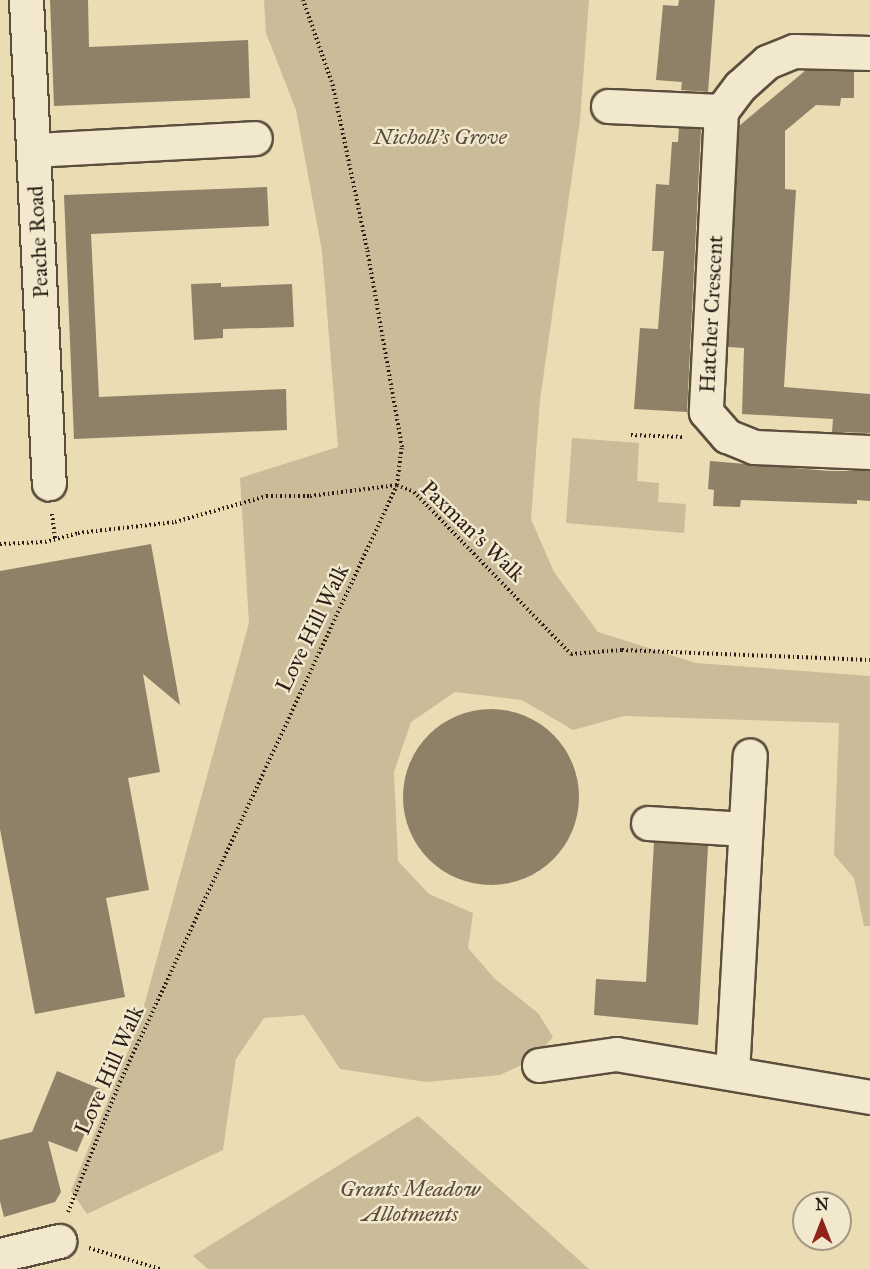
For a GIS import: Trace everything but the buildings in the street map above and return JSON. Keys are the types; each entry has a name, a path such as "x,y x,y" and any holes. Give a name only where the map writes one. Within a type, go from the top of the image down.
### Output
{"street":[{"name":"Peache Road","path":"26,0 50,483"},
{"path":"608,106 721,111 740,86 767,62 794,51 870,53"},
{"name":"Hatcher Crescent","path":"721,111 706,412 727,436 754,447 870,452"},
{"path":"34,150 255,138"},
{"path":"732,1073 750,756"},
{"path":"648,823 745,829"},
{"path":"538,1065 616,1054 870,1097"},
{"path":"0,1255 58,1241"}],"path":[{"name":"Love Hill Walk","path":"58,1241 120,1082 397,485 402,447 367,249 333,86 303,0"},
{"path":"631,435 699,437 716,423"},
{"name":"Paxman's Walk","path":"0,544 45,542 78,533 175,522 267,496 310,496 397,485 414,492 572,654 634,650 870,660"},
{"path":"58,1241 161,1269"}],"green space":[{"name":"Nicholl's Grove","path":"264,0 589,0 580,120 540,400 531,519 554,572 598,632 696,663 870,676 870,926 864,926 854,878 834,855 839,723 624,716 573,730 522,700 455,692 411,722 394,772 398,861 429,894 473,913 468,948 495,979 538,1013 553,1037 532,1060 500,1075 426,1082 340,1069 304,1015 264,1018 236,1059 223,1150 87,1214 71,1191 139,1024 249,623 240,478 338,447 322,251 296,110 266,33"},
{"path":"572,438 639,443 637,481 659,483 658,502 686,504 684,533 566,523"},
{"name":"Grants Meadow Allotments","path":"418,1116 589,1269 208,1269 193,1256"}]}
